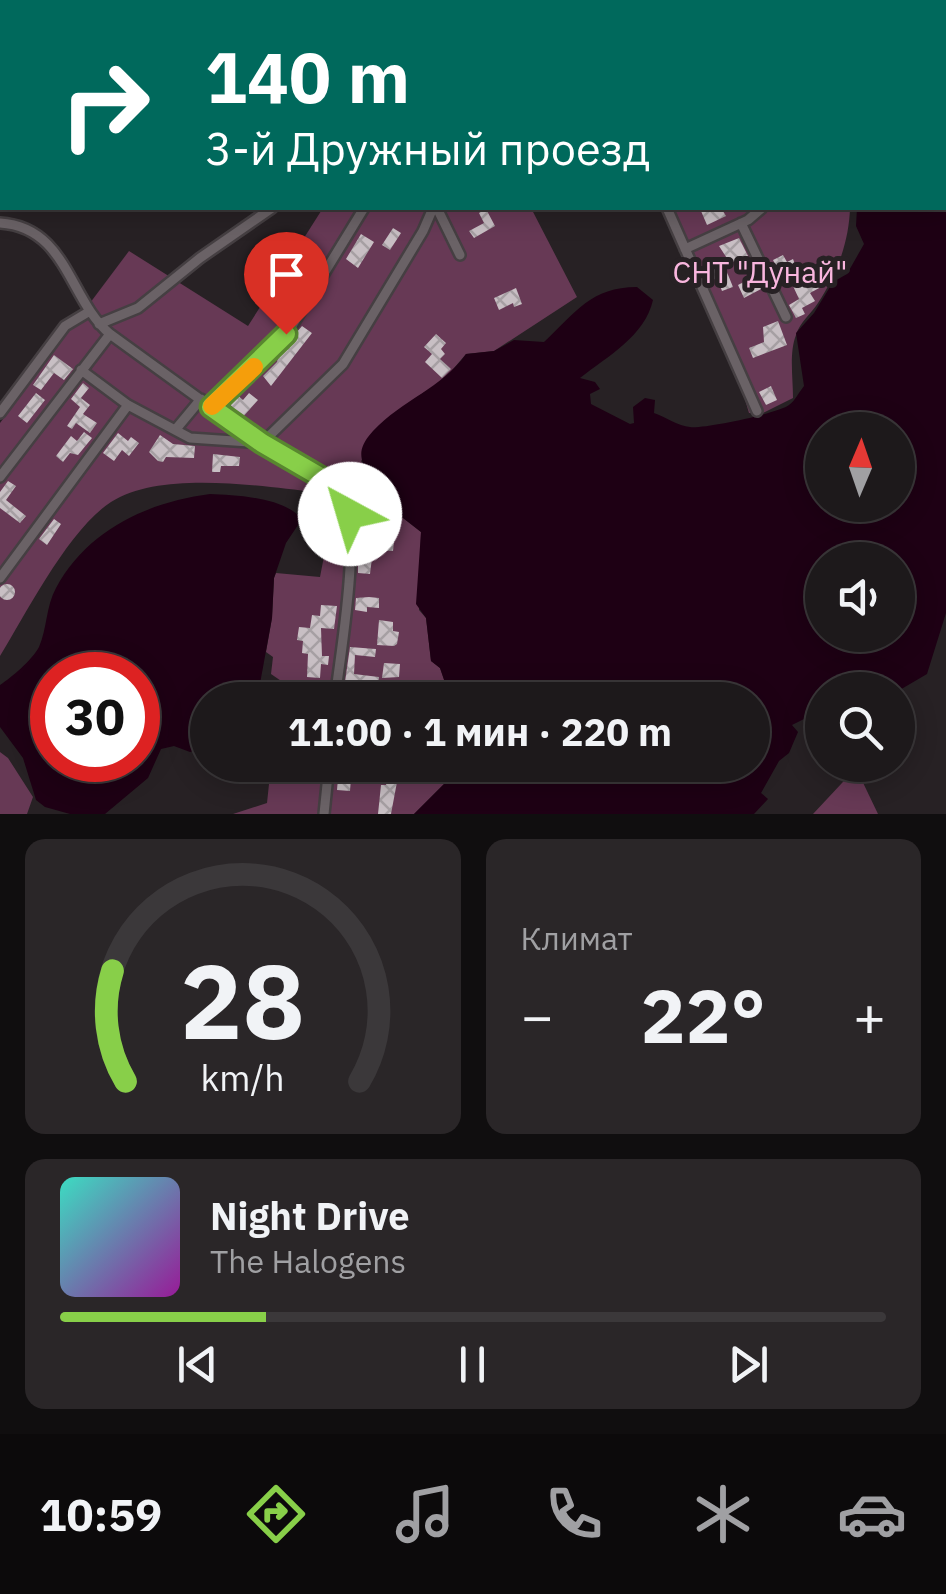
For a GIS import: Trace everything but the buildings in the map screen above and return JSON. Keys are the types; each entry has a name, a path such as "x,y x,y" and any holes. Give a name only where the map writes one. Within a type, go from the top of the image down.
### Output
{"street":[{"path":"99,324 138,308 269,210"},
{"path":"211,407 286,334 363,210"},
{"path":"81,370 128,405 196,440 262,443 343,364 434,210"},
{"path":"436,210 460,254"},
{"path":"668,210 758,411"},
{"path":"685,248 759,210"},
{"path":"0,222 23,226 49,247 72,275 99,324 110,334 262,443 340,490 348,504 352,532 337,682"},
{"path":"740,223 786,317"},
{"path":"0,413 65,326 90,310"},
{"path":"0,477 110,334"},
{"path":"176,428 201,399"},
{"path":"0,578 128,405"},
{"path":"324,814 327,782"}],"green space":[{"path":"322,210 532,210 577,297 494,351 466,354 443,381 417,397 361,461 363,473 355,478 358,491 380,500 421,532 419,610 426,618 431,661 440,668 445,682 283,682 271,674 273,657 266,652 274,578 276,573 320,577 332,515 315,492 211,483 156,486 132,492 95,515 65,551 0,656 0,423 129,251 248,326"},
{"name":"СНТ \"Дунай\"","path":"661,210 850,210 844,245 831,281 800,326 794,342 793,398 763,413 749,413 741,386"},
{"path":"0,752 33,797 27,814 0,814"},
{"path":"269,782 446,782 414,814 233,814 267,803"},
{"path":"843,782 863,782 878,814 813,814"}],"shaded area":[{"path":"857,210 946,210 946,613 927,674 915,681 915,672 805,672 805,718 792,725 798,732 789,753 770,777 770,682 445,682 440,668 431,661 426,618 416,604 421,532 380,500 352,488 350,482 363,473 361,453 373,431 445,376 466,354 494,351 514,340 544,342 596,296 637,287 653,300 649,313 634,335 580,378 595,382 600,389 590,394 591,404 630,424 634,423 633,407 645,398 655,400 654,413 690,427 725,423 782,408 804,386 796,333 833,282 847,274 864,244 856,226"},
{"path":"210,494 231,495 279,504 298,515 298,525 286,543 274,578 272,618 260,682 190,682 190,752 174,746 160,751 160,652 36,652 53,595 84,550 121,522 164,504"},
{"path":"30,659 30,781 23,758 0,727 0,685"},
{"path":"30,782 143,782 105,814 70,814 45,807 36,800"},
{"path":"446,782 767,782 761,793 768,799 754,814 414,814"}],"slow traffic":[{"path":"212,406 254,367"}],"route":[{"path":"286,334 211,407 262,443 336,486 350,514"}]}
